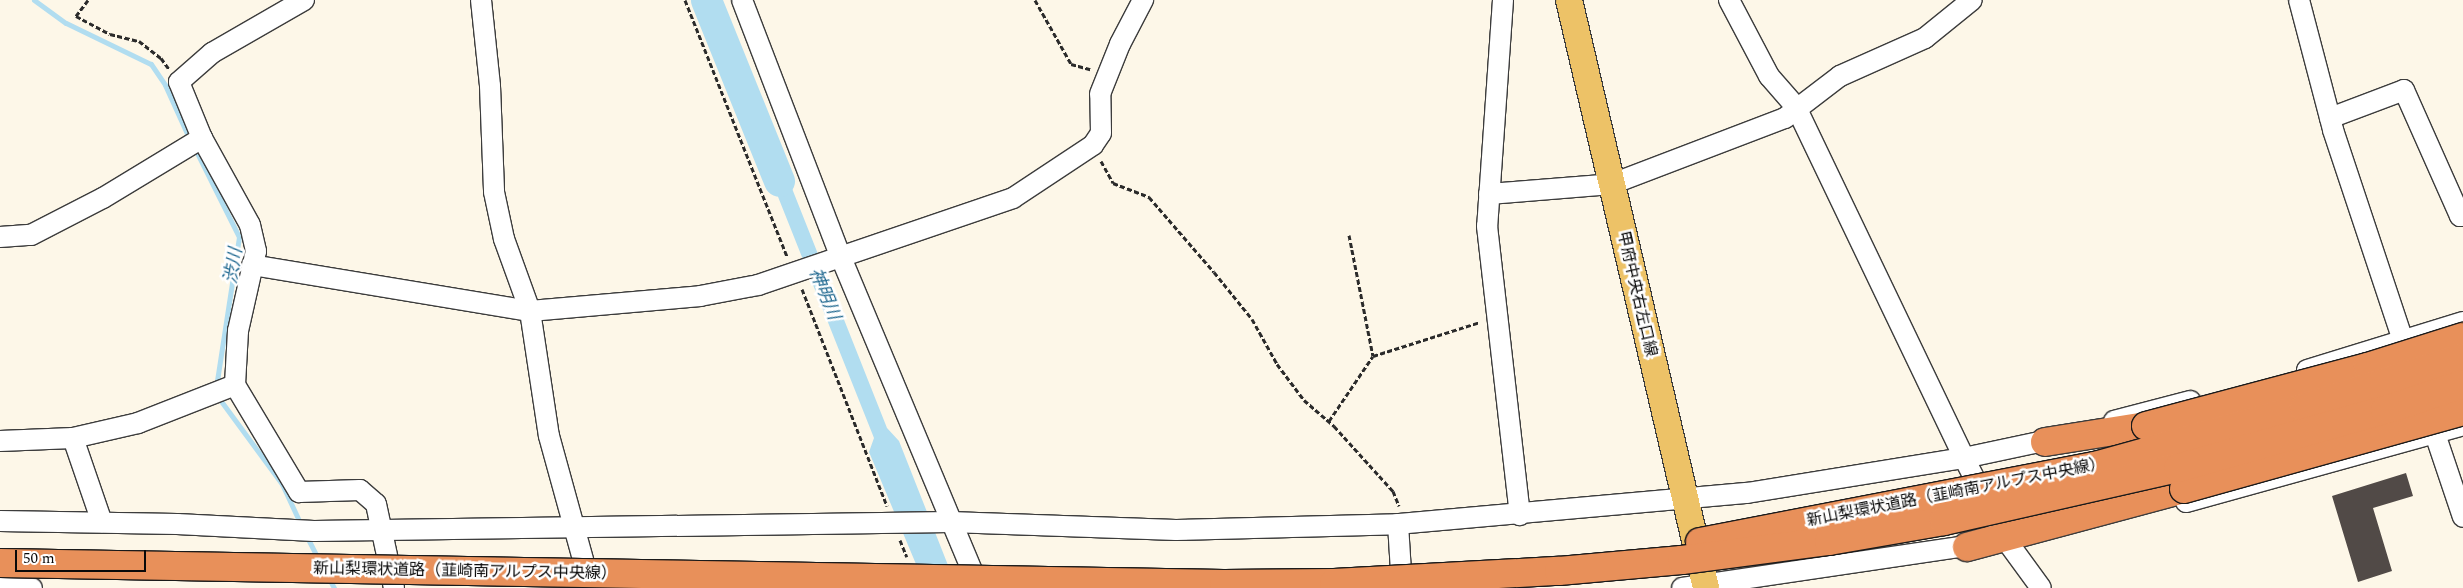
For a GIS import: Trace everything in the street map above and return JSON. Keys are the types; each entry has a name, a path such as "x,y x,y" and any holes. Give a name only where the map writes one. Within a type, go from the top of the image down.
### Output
{"highway":[{"path":"2045,442 2146,426 2359,370 2463,337"},
{"name":"新山梨環状道路（韮崎南アルプス中央線）","path":"1559,571 1749,531 1936,499 2095,466 2304,408 2463,358"},
{"name":"新山梨環状道路（韮崎南アルプス中央線）","path":"0,563 1224,584 1344,583 1559,571 1682,560 1830,541 1944,521 2178,468 2385,410 2463,384"},
{"path":"1967,547 2463,411"}],"main road":[{"name":"甲府中央右左口線","path":"1570,0 1683,498 1698,587"}],"street":[{"path":"304,0 212,53 179,82 202,138 250,225 256,251 238,331 235,385 299,492 360,490 376,504 383,528 385,554 394,588"},
{"path":"481,0 490,86 494,192 504,239 530,311 549,436 572,526 592,588"},
{"path":"742,0 836,257 943,522 979,588"},
{"path":"252,265 530,311 700,296 758,285 1013,198 1093,145 1101,133 1100,94 1143,0"},
{"path":"1502,0 1487,226 1500,315 1520,515"},
{"path":"1729,0 1769,76 1796,107 1964,458 2005,538 2041,588"},
{"path":"1489,194 1612,184 1784,118 1796,107 1840,76 1924,38 1972,0"},
{"path":"2299,0 2330,118 2463,517"},
{"path":"2330,118 2404,90 2460,216 2463,214"},
{"path":"0,237 31,236 104,198 202,138"},
{"path":"0,521 102,522 314,530 943,522 1176,530 1398,524 1520,515 1747,493 1964,458 2045,442 2404,341 2463,322"},
{"path":"0,442 73,438 138,423 235,385"},
{"path":"2005,538 2171,506 2463,425"},
{"path":"73,438 102,522"},
{"path":"1398,524 1402,588"},
{"path":"1698,587 1967,547"},
{"path":"0,587 32,588"}],"path":[{"path":"88,0 76,16 110,34 139,41 161,58 179,82"},
{"path":"685,0 797,272 897,524 909,560"},
{"path":"1035,0 1071,64 1108,73"},
{"path":"1093,145 1113,183 1149,197 1252,320 1277,364 1304,400 1328,420 1393,491 1399,508 1398,524"},
{"path":"1348,235 1373,356"},
{"path":"1328,420 1373,356 1500,315"}],"water":[{"path":"772,138 887,428 899,441 957,588 926,588 869,452 874,438 757,144"}],"building":[{"path":"2406,473 2413,496 2373,508 2392,571 2358,582 2332,496"}],"waterway":[{"name":"渋川","path":"34,0 66,23 151,64 165,85 190,140"},
{"name":"神明川","path":"706,0 779,181"},
{"name":"渋川","path":"194,147 239,237 216,387"},
{"name":"渋川","path":"218,397 282,484 301,525"},
{"name":"渋川","path":"306,535 318,559"},
{"name":"渋川","path":"328,577 334,588"}]}
